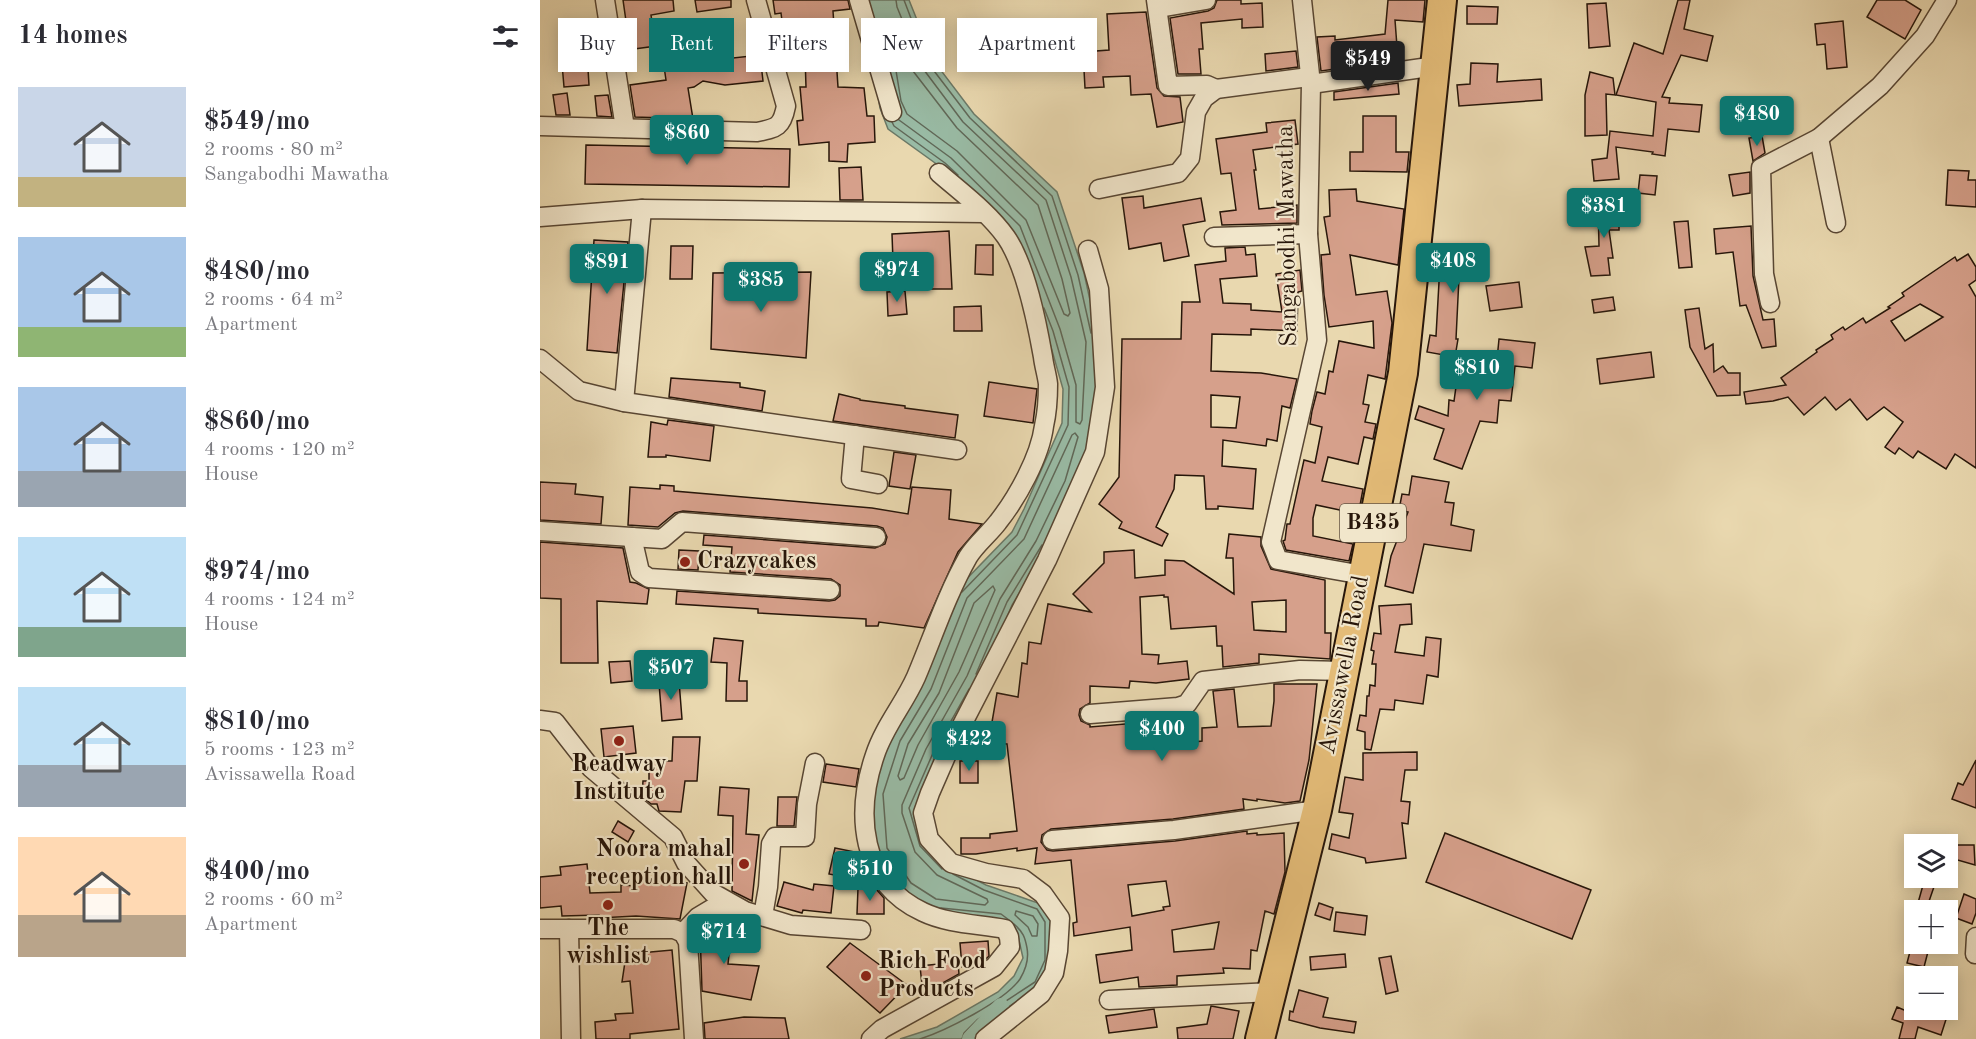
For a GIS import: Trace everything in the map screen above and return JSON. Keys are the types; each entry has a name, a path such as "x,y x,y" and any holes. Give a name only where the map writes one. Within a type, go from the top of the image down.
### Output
{"main road":[{"name":"Avissawella Road","path":"1260,1039 1317,810 1403,373 1442,0"}],"street":[{"path":"605,0 625,128"},
{"path":"540,126 757,132 775,128 783,119 786,106 756,0"},
{"path":"859,0 892,112"},
{"path":"1206,0 1157,4 1168,86 1207,85 1216,89 1436,66"},
{"name":"Sangabodhi Mawatha","path":"1302,0 1310,80 1308,234 1317,340 1271,542 1278,560 1363,575"},
{"path":"1770,303 1764,274 1761,168 1819,138 1880,86 1925,36 1947,0"},
{"path":"1099,189 1178,173 1191,158 1196,112 1204,98 1216,89"},
{"path":"1819,138 1836,223"},
{"path":"871,1039 882,1029 994,967 1010,947 1005,929 960,923 923,912 902,899 885,882 874,866 868,851 864,826 865,793 875,754 915,678 940,614 969,555 1018,495 1044,428 1048,384 1038,331 1022,271 1007,238 984,213 939,173"},
{"path":"540,217 642,209 984,213"},
{"path":"624,402 642,209"},
{"path":"1214,237 1308,234"},
{"path":"985,1039 1041,994 1054,973 1059,951 1060,918 1043,894 1023,879 986,873 951,863 929,840 923,813 947,754 1047,560 1095,452 1105,387 1099,289 1088,250"},
{"path":"540,359 579,391 624,402 957,450"},
{"path":"855,435 842,478 878,484"},
{"path":"540,531 662,539 682,522 876,537"},
{"path":"632,537 640,572 649,578 830,590"},
{"path":"1090,714 1178,707 1187,704 1203,681 1300,670 1344,671"},
{"path":"540,720 555,722 591,768 673,837 686,863 713,893 740,909 791,925 861,930"},
{"path":"763,916 771,844 775,837 806,837 807,804 814,763"},
{"path":"1052,840 1174,830 1317,810"},
{"path":"683,933 698,917 713,908 740,909"},
{"path":"540,929 674,929 683,933 688,942 694,1039"},
{"path":"569,929 571,1039"},
{"path":"1109,1000 1272,992"}],"water":[{"path":"862,0 909,0 916,18 865,18"},
{"path":"874,72 942,72 974,114 1057,192 1084,273 1099,341 1096,422 1078,486 1047,548 1012,605 980,682 938,755 915,809 925,843 945,864 986,885 1041,904 1051,920 1051,962 1040,986 981,1025 966,1039 900,1039 937,1027 998,992 1014,976 1023,958 1018,936 1001,920 931,913 902,893 874,853 870,792 887,735 955,591 1012,532 1024,509 1062,423 1063,389 1047,333 1008,233 942,168 888,129 880,108"}],"building":[{"path":"623,0 673,0 674,11 651,15 651,18 649,18 649,47 637,49 637,18 626,18"},
{"path":"695,0 731,0 731,7 697,12"},
{"path":"773,0 848,0 850,9 833,11 833,18 782,18 781,13 775,14"},
{"path":"1217,0 1241,0 1241,4 1262,3 1263,27 1242,28 1242,19 1201,23 1203,49 1199,49 1201,74 1178,74 1170,18 1208,11 1214,8"},
{"path":"1388,0 1425,0 1423,22 1395,20 1398,60 1321,71 1317,37 1335,36 1335,40 1385,34"},
{"path":"1678,0 1690,0 1684,29 1713,36 1707,61 1681,55 1662,97 1670,98 1669,103 1702,105 1699,132 1668,129 1665,156 1616,147 1619,179 1594,181 1592,160 1607,158 1610,131 1653,136 1656,102 1616,95 1634,43 1663,54"},
{"path":"1877,0 1905,0 1921,10 1905,39 1867,17"},
{"path":"1606,3 1610,46 1589,48 1587,4"},
{"path":"1467,6 1498,7 1497,24 1467,24"},
{"path":"1146,12 1157,88 1164,96 1180,97 1183,122 1157,127 1151,94 1131,95 1130,76 1103,77 1104,87 1085,88 1084,72 1097,72 1097,51 1109,50 1107,14"},
{"path":"1843,21 1847,67 1827,69 1825,44 1817,45 1815,24"},
{"path":"1296,51 1298,67 1266,71 1265,54"},
{"path":"746,57 746,72 762,72 763,81 725,85 703,81 688,88 693,119 635,117 630,85 666,80 665,72 734,72 734,58"},
{"path":"1471,63 1498,64 1497,82 1541,79 1542,100 1459,106 1457,85 1470,84"},
{"path":"563,72 588,72 589,85 564,87"},
{"path":"806,72 837,72 838,87 864,88 867,116 874,116 875,142 848,144 847,162 829,161 829,142 799,145 797,121 803,120 800,87 806,87"},
{"path":"1590,72 1613,78 1615,95 1606,94 1607,135 1585,136 1585,95"},
{"path":"1398,83 1399,94 1334,100 1334,92"},
{"path":"567,93 570,115 556,115 553,95"},
{"path":"608,95 612,117 597,116 595,96"},
{"path":"1363,116 1396,116 1396,152 1409,152 1407,172 1350,171 1350,152 1363,152"},
{"path":"1295,120 1298,144 1253,150 1259,209 1297,205 1297,223 1222,225 1220,212 1236,210 1231,173 1221,174 1216,139 1267,132 1266,123"},
{"path":"1762,136 1765,153 1753,161 1749,138"},
{"path":"586,145 790,149 789,187 585,184"},
{"path":"861,167 863,200 840,200 839,168"},
{"path":"1948,170 1969,171 1968,180 1976,180 1976,207 1946,205"},
{"path":"1750,172 1750,193 1733,196 1729,175"},
{"path":"1640,175 1657,176 1655,195 1638,193"},
{"path":"1356,189 1357,201 1404,209 1398,265 1350,255 1356,295 1387,291 1392,323 1385,379 1368,375 1363,404 1369,405 1365,422 1376,424 1373,439 1364,437 1358,464 1328,457 1322,481 1363,489 1354,538 1350,537 1354,513 1316,505 1313,518 1313,536 1353,544 1349,561 1286,550 1283,541 1287,524 1290,524 1304,460 1315,463 1322,427 1310,424 1312,411 1317,392 1325,394 1329,371 1333,372 1339,341 1374,348 1373,321 1329,327 1324,295 1321,255 1330,254 1324,217 1330,216 1329,190"},
{"path":"1143,196 1144,208 1201,198 1205,221 1183,225 1189,256 1164,261 1161,243 1129,249 1122,198"},
{"path":"1598,201 1619,201 1619,230 1609,230 1613,258 1608,258 1610,275 1591,276 1585,247 1599,246"},
{"path":"1688,221 1692,267 1679,268 1674,222"},
{"path":"1751,226 1753,276 1763,320 1774,319 1776,346 1762,348 1746,305 1740,306 1733,252 1716,254 1714,229"},
{"path":"949,231 952,289 927,289 926,259 893,261 892,234"},
{"path":"594,240 628,242 617,353 587,350"},
{"path":"976,245 993,245 993,275 975,274"},
{"path":"671,246 693,246 692,279 670,279"},
{"path":"1441,246 1486,250 1484,280 1459,277 1456,339 1458,339 1455,357 1427,352 1430,335 1436,336"},
{"path":"1245,247 1246,255 1255,254 1257,276 1220,279 1223,303 1251,304 1251,310 1282,312 1276,274 1300,270 1302,291 1298,292 1297,331 1251,329 1251,335 1212,334 1211,371 1261,373 1297,379 1290,408 1282,406 1277,441 1267,439 1266,446 1223,440 1222,466 1256,469 1253,509 1218,506 1218,509 1206,509 1204,476 1175,475 1174,489 1156,527 1168,534 1162,546 1119,528 1122,522 1099,504 1119,477 1122,339 1181,339 1182,302 1200,302 1195,265 1226,261 1225,248","holes":["1211,395 1240,397 1236,428 1211,427"]},
{"path":"1968,254 1976,267 1976,280 1969,285 1976,297 1976,468 1955,454 1946,469 1918,451 1913,458 1899,448 1895,454 1885,447 1903,422 1884,407 1867,420 1850,399 1836,410 1825,397 1804,415 1788,397 1746,404 1744,392 1786,385 1781,378 1833,339 1831,335 1843,327 1845,330 1863,318 1866,323 1890,308 1888,307 1904,296 1902,293 1955,257 1957,261","holes":["1920,304 1943,317 1905,341 1891,321"]},
{"path":"811,272 806,358 711,349 713,273"},
{"path":"1519,282 1522,307 1490,311 1486,286"},
{"path":"905,291 907,314 888,316 887,292"},
{"path":"1613,297 1615,310 1594,313 1592,300"},
{"path":"981,306 982,331 954,331 954,307"},
{"path":"1699,308 1705,349 1713,344 1714,372 1723,366 1728,373 1740,373 1740,395 1717,396 1690,347 1685,310"},
{"path":"1499,339 1535,343 1532,368 1515,366 1511,401 1499,400 1497,423 1480,421 1462,469 1434,459 1444,429 1415,419 1419,406 1448,416 1449,400 1454,401 1459,365 1496,370"},
{"path":"1651,352 1654,377 1600,384 1597,359"},
{"path":"671,378 740,383 740,387 765,391 762,411 669,397"},
{"path":"989,382 1037,389 1033,423 984,416"},
{"path":"839,394 860,400 905,406 905,408 958,415 955,438 833,421"},
{"path":"668,420 714,426 710,461 666,455 666,457 648,457 651,422 667,425"},
{"path":"894,452 916,455 910,489 889,486"},
{"path":"1412,476 1449,482 1445,502 1454,503 1451,525 1474,530 1471,551 1424,544 1413,593 1385,586 1391,556 1408,512 1399,510 1402,494 1409,495"},
{"path":"540,482 576,484 575,494 603,497 601,524 540,520"},
{"path":"660,485 674,486 674,491 872,508 908,514 912,487 951,490 949,519 982,524 958,552 924,628 879,622 878,626 866,626 866,619 758,613 758,609 676,604 677,591 829,601 840,596 840,585 831,579 730,572 732,547 703,545 704,535 875,548 885,544 887,537 883,528 877,526 683,511 675,513 658,527 628,525 630,487 660,489"},
{"path":"1229,534 1261,537 1261,546 1271,569 1325,580 1325,633 1331,633 1330,659 1259,654 1259,663 1223,667 1222,646 1217,646 1216,626 1171,629 1168,597 1164,595 1140,597 1142,654 1159,655 1158,664 1187,661 1189,679 1156,683 1130,681 1129,688 1090,686 1090,703 1080,709 1079,715 1081,721 1090,727 1149,722 1151,747 1202,741 1202,728 1217,727 1213,691 1234,689 1238,727 1271,726 1274,684 1317,684 1309,760 1300,801 1285,803 1243,799 1244,809 1173,819 1051,829 1042,835 1041,842 1047,850 1053,851 1175,841 1247,831 1247,834 1257,833 1257,835 1284,833 1285,872 1274,914 1265,911 1257,951 1251,950 1250,969 1223,968 1224,973 1177,976 1177,985 1139,987 1138,977 1100,983 1096,955 1132,950 1130,927 1074,936 1073,923 1077,922 1071,860 1035,864 1037,848 961,854 961,838 990,838 990,834 1017,831 1007,744 987,743 987,727 991,728 997,693 1018,697 1022,663 1027,664 1029,642 1041,644 1048,604 1091,612 1073,594 1104,563 1104,552 1134,550 1135,578 1165,575 1165,560 1184,561 1234,594 1233,558 1226,558","holes":["1286,600 1286,632 1254,630 1252,602","1166,881 1170,906 1163,907 1164,910 1132,916 1128,885","1219,922 1214,949 1174,952 1172,930"]},
{"path":"540,542 623,548 630,582 649,589 647,604 597,601 598,663 561,663 561,599 540,598"},
{"path":"679,550 699,551 698,570 678,569"},
{"path":"1411,604 1412,624 1400,625 1395,652 1424,656 1426,637 1441,639 1438,677 1427,675 1423,704 1395,700 1394,710 1380,709 1371,750 1365,749 1365,732 1357,730 1360,715 1366,716 1370,685 1375,686 1376,664 1372,664 1374,651 1371,650 1374,633 1381,634 1379,606"},
{"path":"714,638 743,641 739,681 747,681 747,701 726,701 727,663 711,662"},
{"path":"630,661 632,681 611,683 609,662"},
{"path":"679,681 682,719 662,721 659,683"},
{"name":"Readway Institute","path":"633,726 636,753 604,757 601,729"},
{"path":"673,737 700,737 697,781 685,781 681,812 659,811 657,804 651,804 642,796 643,781 649,781 649,761 672,761"},
{"path":"1417,752 1417,770 1405,770 1401,801 1410,802 1408,824 1402,823 1406,858 1366,863 1365,858 1329,849 1332,834 1349,838 1353,814 1339,812 1345,777 1363,780 1363,753"},
{"path":"1976,760 1976,808 1952,799 1958,783 1963,785"},
{"path":"960,761 978,761 978,783 960,783"},
{"path":"826,764 859,769 856,787 823,782"},
{"path":"720,787 749,789 746,834 759,835 752,901 732,891 733,816 718,815"},
{"path":"778,797 797,797 794,826 777,826"},
{"path":"618,821 634,831 628,842 612,832"},
{"path":"1445,833 1591,890 1572,939 1426,882"},
{"path":"1958,845 1974,845 1975,865 1958,860"},
{"path":"835,848 855,852 850,878 829,874"},
{"path":"587,864 590,893 621,892 621,885 635,886 635,880 687,883 680,919 636,916 599,918 599,915 562,916 561,906 540,908 540,877 561,875 560,867"},
{"path":"784,882 813,890 814,884 834,886 831,913 803,910 802,913 777,906"},
{"path":"858,888 876,889 884,898 884,914 857,914"},
{"path":"1922,888 1934,888 1929,900 1919,900"},
{"path":"1964,894 1976,899 1976,913 1972,924 1958,919"},
{"path":"1319,903 1333,908 1330,920 1315,915"},
{"path":"1336,912 1367,916 1365,935 1334,931"},
{"path":"706,925 732,925 728,964 759,966 751,1000 702,991 700,931"},
{"path":"988,941 989,956 987,958 972,966 962,967 960,943"},
{"name":"Rich Food Products","path":"850,943 907,985 880,1013 827,967"},
{"path":"672,950 679,1029 630,1034 630,1039 596,1039 595,1022 616,1020 615,1014 633,1013 630,981 622,982 625,962 641,960 640,953"},
{"path":"1345,954 1346,967 1311,970 1310,957"},
{"path":"1909,954 1927,954 1924,966 1907,963"},
{"path":"1391,956 1398,991 1386,994 1379,958"},
{"path":"958,962 959,974 941,984 922,985 920,966"},
{"path":"1299,990 1328,998 1323,1017 1356,1022 1354,1033 1289,1020 1290,1011 1293,1012"},
{"path":"1211,1006 1239,1011 1233,1039 1178,1039 1177,1028 1207,1024"},
{"path":"1897,1007 1904,1010 1904,1020 1946,1020 1941,1035 1918,1027 1915,1039 1899,1039 1903,1023 1892,1019"},
{"path":"1154,1009 1157,1027 1109,1033 1106,1016"},
{"path":"744,1017 785,1018 789,1039 705,1039 704,1023"}],"waterway":[{"path":"970,1039 1001,1006"}],"place":[{"name":"Crazycakes","path":"685,562"},
{"name":"Readway Institute","path":"619,741"},
{"name":"Noora mahal reception hall","path":"744,864"},
{"name":"The wishlist","path":"608,905"},
{"name":"Rich Food Products","path":"866,976"}]}
